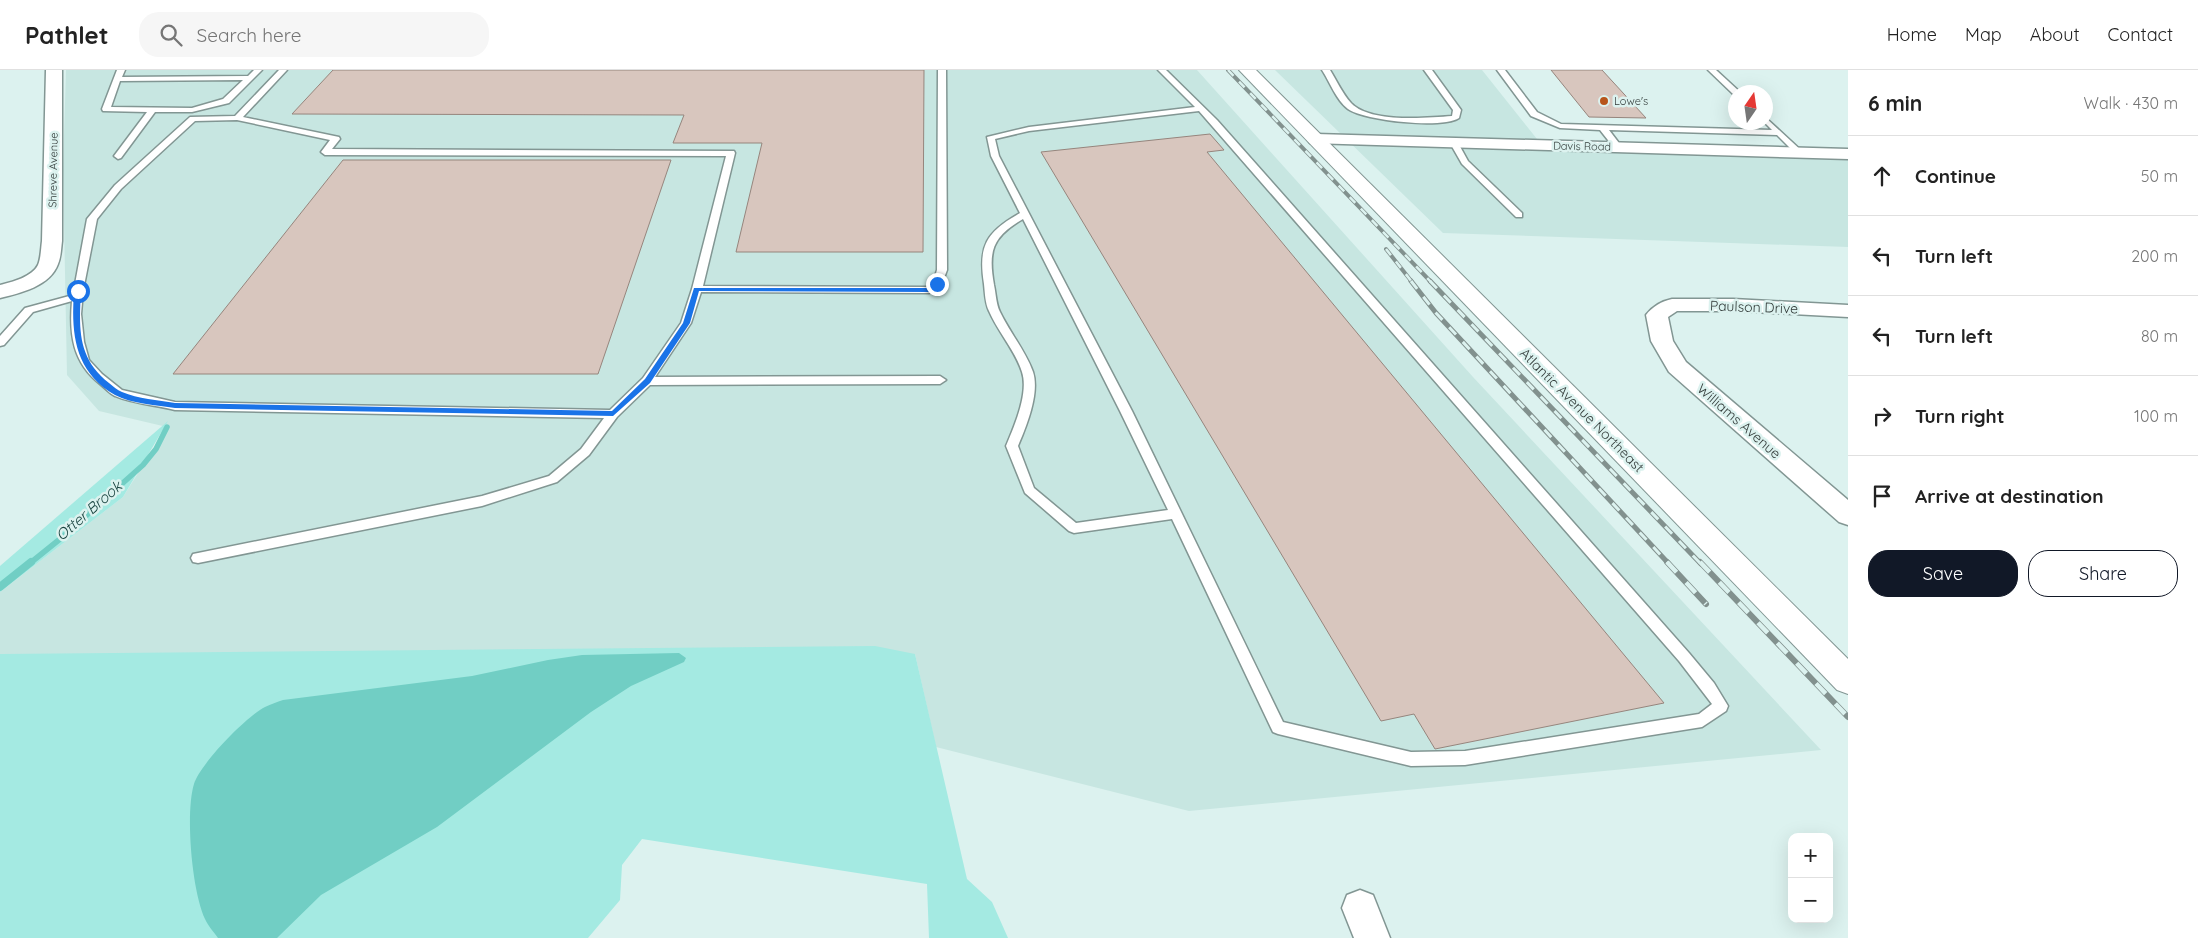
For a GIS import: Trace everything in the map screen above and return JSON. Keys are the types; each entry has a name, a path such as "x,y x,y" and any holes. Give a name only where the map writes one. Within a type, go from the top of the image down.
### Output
{"street":[{"name":"Shreve Avenue","path":"0,292 23,285 48,266 52,241 54,70"},
{"name":"Atlantic Avenue Northeast","path":"1248,70 1848,680"},
{"name":"Davis Road","path":"1316,139 1848,154"},
{"name":"Paulson Drive","path":"1661,312 1672,305 1733,305 1848,311"},
{"name":"Williams Avenue","path":"1661,312 1657,314 1662,341 1676,367 1848,514"}],"lane":[{"path":"122,70 106,109 192,110 226,101 258,70"},
{"path":"237,118 283,70"},
{"path":"697,289 929,290 937,284 942,270 942,70"},
{"path":"1162,70 1214,122 1684,656 1709,687 1721,706 1702,720 1466,758 1411,759 1278,727 1126,411 995,156 991,137 1028,130 1199,109"},
{"path":"1326,70 1350,107 1362,115 1381,118 1455,118 1457,110 1428,70"},
{"path":"1501,70 1534,114 1560,126 1780,133"},
{"path":"1712,70 1728,85"},
{"path":"118,79 249,78"},
{"path":"118,156 152,110"},
{"path":"198,558 482,501 553,479 585,452 613,414 647,381 686,323 697,289 731,153 325,152 336,139 237,118 193,119 118,187 92,218 77,298 78,342 84,361 98,377 118,393 140,400 175,406 613,414"},
{"path":"1773,126 1800,153"},
{"path":"1603,128 1618,147"},
{"path":"1454,142 1465,162 1519,215"},
{"path":"1025,214 1002,227 990,243 986,266 993,309 1028,373 1028,396 1022,423 1012,446 1029,490 1074,528 1176,514"},
{"path":"0,343 29,310 77,298"},
{"path":"647,381 940,380"}],"shaded area":[{"path":"66,70 1197,70 1473,377 1821,750 1189,811 936,747 915,654 0,654 0,592 123,497 167,427 99,411 67,375 63,170"},
{"path":"1275,70 1482,70 1541,144 1848,155 1848,247 1443,233"},
{"path":"168,421 123,497 0,592 0,566"},
{"path":"875,646 915,654 967,879 992,902 1008,938 929,938 927,884 642,839 622,865 620,900 588,938 0,938 0,654"},
{"path":"679,653 686,658 684,662 631,686 591,712 437,827 321,895 277,938 218,938 206,922 200,907 191,852 190,814 194,784 205,765 225,741 247,720 265,707 283,700 472,676 582,655"}],"building":[{"path":"333,70 924,70 923,252 736,252 762,143 673,143 684,115 292,114"},
{"name":"Lowe's","path":"1551,70 1602,70 1646,118 1589,117"},
{"path":"1210,134 1224,150 1207,152 1664,703 1435,749 1414,714 1381,721 1041,152"},
{"path":"343,160 671,160 598,374 173,374"}],"waterway":[{"name":"Otter Brook","path":"29,564 143,465 156,449 167,427"},
{"name":"Otter Brook","path":"0,587 31,562"}],"railway":[{"path":"1228,70 1431,282"},
{"path":"1386,249 1412,282"},
{"path":"1411,281 1436,313 1669,564"},
{"path":"1430,281 1701,564"},
{"path":"1667,562 1706,604"},
{"path":"1700,562 1848,717"}],"place":[{"name":"Lowe's","path":"1604,101"}],"route":[{"path":"78,291 76,314 78,342 84,361 98,377 118,393 140,400 175,406 613,414 647,381 686,323 697,289 929,290 937,284"}]}
